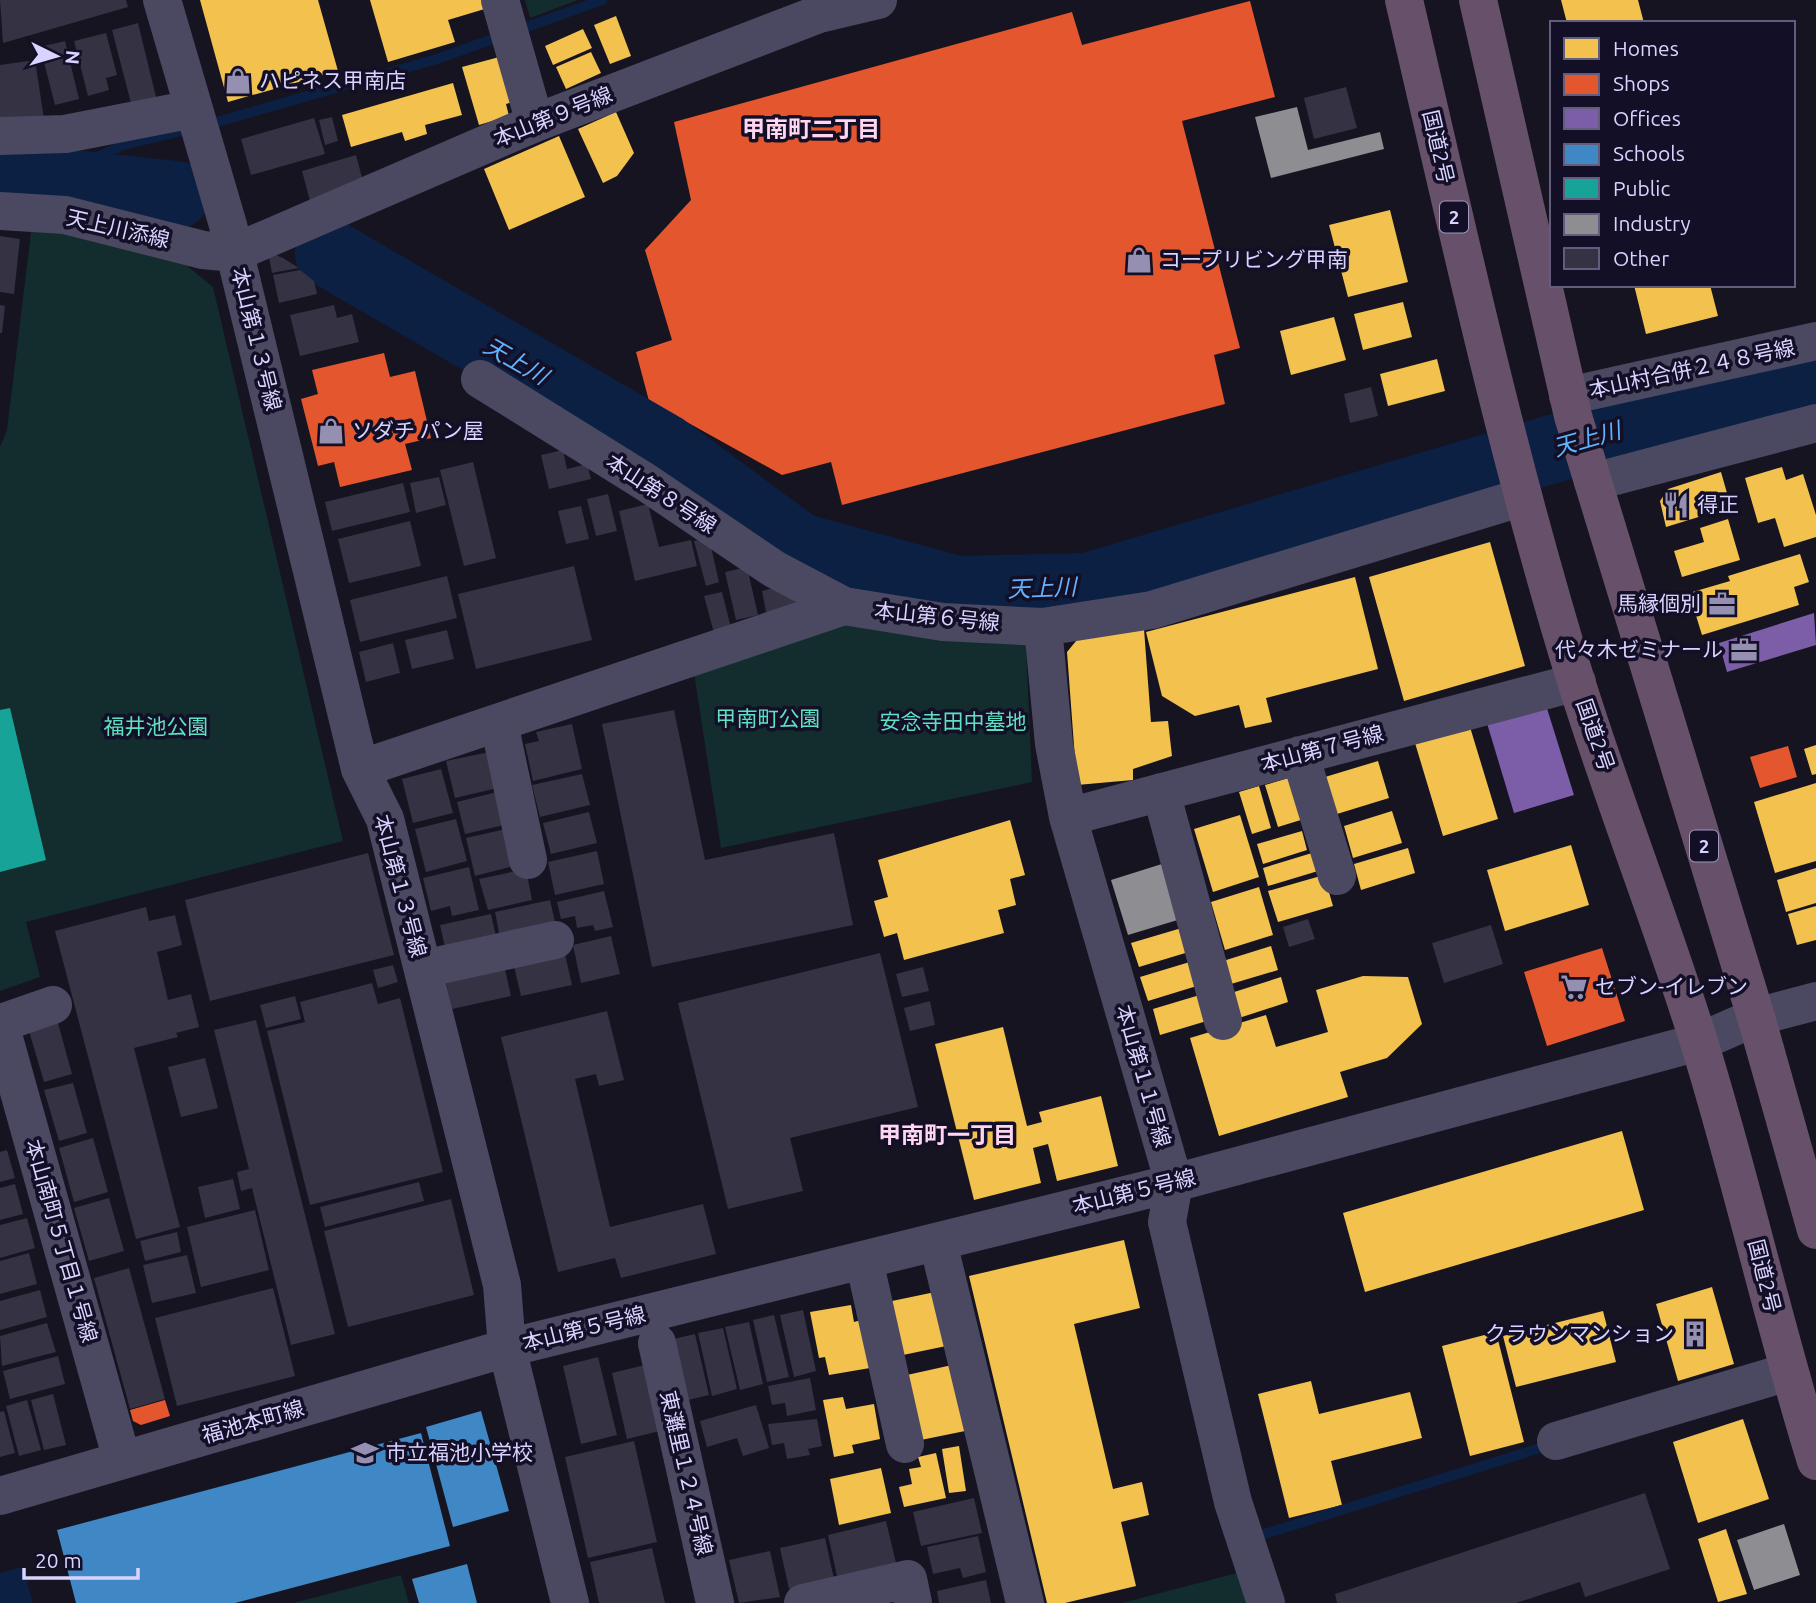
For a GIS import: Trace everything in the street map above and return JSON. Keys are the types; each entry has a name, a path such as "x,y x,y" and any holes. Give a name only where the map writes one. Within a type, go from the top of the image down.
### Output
{"highway":[{"name":"国道2号","path":"1404,0 1521,491 1577,682 1699,1042 1750,1219 1788,1372 1816,1461"},
{"name":"2","path":"1478,0 1571,406 1756,1017 1816,1230"}],"street":[{"name":"本山第１３号線","path":"162,0 231,239 360,769 385,819 502,1285 507,1348 570,1603"},
{"name":"本山第９号線","path":"231,239 535,123 817,7 878,0"},
{"path":"506,22 535,123"},
{"path":"0,136 65,134 193,109"},
{"name":"天上川添線","path":"0,211 65,215 203,250 231,239"},
{"name":"本山村合併２４８号線","path":"1571,406 1816,341"},
{"name":"本山第８号線","path":"480,379 647,483 774,569 844,606"},
{"path":"1591,473 1816,423"},
{"name":"本山第６号線","path":"360,769 844,606 943,622 1043,627 1152,610 1521,491"},
{"name":"本山第１１号線","path":"1043,627 1054,744 1068,817 1174,1183 1167,1222 1233,1502 1266,1603"},
{"name":"本山第７号線","path":"1068,817 1577,682"},
{"path":"499,723 528,860"},
{"path":"1300,755 1337,876"},
{"path":"1161,792 1223,1021"},
{"path":"423,969 555,940"},
{"name":"本山第５号線","path":"507,1348 1174,1183 1699,1042 1756,1017 1816,1000"},
{"path":"0,1024 53,1005"},
{"name":"本山南町５丁目１号線","path":"0,1024 122,1460"},
{"path":"938,1242 1025,1603"},
{"path":"864,1260 905,1444"},
{"name":"東灘里１２４号線","path":"657,1343 715,1603"},
{"name":"福池本町線","path":"0,1496 507,1348"},
{"path":"1556,1441 1788,1372"},
{"path":"803,1603 908,1578 913,1603"}],"green space":[{"path":"525,0 578,0 530,18"},
{"name":"福井池公園","path":"32,224 181,261 213,287 343,841 26,922 40,977 0,991 0,447 7,430"},
{"path":"847,625 1026,645 1032,782 721,848 694,673"},
{"path":"1237,1573 1246,1603 1122,1603"},
{"path":"401,1575 409,1603 293,1603"}],"water":[{"path":"23,1567 33,1603 0,1603 0,1573"}],"building: Homes":[{"path":"200,0 318,0 338,71 228,102"},
{"path":"370,0 486,0 488,8 448,20 455,42 388,62"},
{"path":"1561,0 1638,0 1643,21 1566,21"},
{"path":"616,16 631,56 610,64 594,25"},
{"path":"583,29 592,48 553,65 545,46"},
{"path":"591,52 601,73 566,89 556,67"},
{"path":"503,56 516,101 506,104 509,116 479,125 462,67"},
{"path":"453,83 462,115 425,125 427,134 405,141 402,132 351,147 342,115"},
{"path":"616,112 634,153 617,176 603,183 578,129"},
{"path":"559,136 585,197 509,230 484,169"},
{"path":"1390,210 1408,282 1348,297 1329,225"},
{"path":"1634,287 1711,287 1718,316 1646,334"},
{"path":"1403,302 1412,337 1363,350 1354,314"},
{"path":"1334,317 1346,360 1291,375 1280,331"},
{"path":"1437,359 1445,391 1388,406 1380,374"},
{"path":"1782,467 1786,480 1803,474 1816,515 1816,537 1784,547 1775,518 1758,523 1745,478"},
{"path":"1721,472 1731,507 1666,527 1660,501 1668,489"},
{"path":"1728,519 1740,560 1682,577 1674,551 1704,542 1700,528"},
{"path":"1490,542 1525,666 1404,701 1369,577"},
{"path":"1800,554 1809,582 1794,587 1799,605 1702,635 1689,593 1730,581 1728,576"},
{"path":"1355,577 1378,669 1266,698 1272,722 1245,728 1239,705 1195,716 1162,696 1146,632"},
{"path":"1144,629 1151,722 1168,721 1172,756 1133,769 1133,780 1077,785 1067,652 1081,635"},
{"path":"1470,727 1498,819 1443,836 1415,743"},
{"path":"1816,745 1816,774 1812,775 1804,749"},
{"path":"1378,761 1389,798 1337,814 1325,777"},
{"path":"1292,777 1304,819 1278,827 1265,785"},
{"path":"1816,783 1816,861 1775,873 1754,802"},
{"path":"1259,786 1271,828 1252,834 1239,792"},
{"path":"1392,811 1402,843 1353,858 1344,826"},
{"path":"1240,815 1259,877 1213,892 1194,829"},
{"path":"1010,820 1025,875 1010,879 1016,905 998,910 1004,933 904,960 897,933 884,937 874,901 888,897 878,860"},
{"path":"1302,831 1307,850 1263,864 1257,844"},
{"path":"1571,845 1589,905 1505,931 1487,870"},
{"path":"1408,848 1415,873 1361,890 1354,864"},
{"path":"1312,853 1318,871 1268,886 1263,868"},
{"path":"1816,868 1816,903 1786,912 1777,880"},
{"path":"1324,875 1333,906 1278,922 1268,891"},
{"path":"1259,887 1273,935 1225,950 1211,902"},
{"path":"1816,906 1816,940 1797,945 1788,914"},
{"path":"1185,927 1192,951 1139,967 1131,943"},
{"path":"1271,946 1278,970 1231,984 1223,961"},
{"path":"1193,961 1200,985 1148,1001 1140,977"},
{"path":"1363,976 1408,977 1422,1024 1387,1058 1340,1072 1348,1097 1219,1136 1190,1038 1266,1015 1276,1047 1328,1032 1316,990"},
{"path":"1281,977 1288,1002 1239,1018 1231,993"},
{"path":"1203,994 1210,1020 1160,1035 1153,1009"},
{"path":"1003,1027 1027,1126 1042,1122 1039,1112 1101,1096 1118,1166 1057,1181 1048,1144 1033,1148 1041,1183 974,1200 935,1044"},
{"path":"1622,1131 1644,1210 1365,1292 1343,1213"},
{"path":"1124,1240 1140,1308 1074,1324 1113,1489 1142,1482 1149,1515 1121,1522 1136,1586 1065,1603 1047,1603 969,1276"},
{"name":"クラウンマンション","path":"1712,1287 1734,1364 1678,1381 1656,1304"},
{"path":"940,1291 951,1345 903,1355 892,1301"},
{"path":"851,1305 854,1322 861,1320 870,1368 829,1375 825,1357 819,1358 810,1312"},
{"path":"1603,1311 1616,1362 1516,1387 1503,1336"},
{"path":"1496,1332 1524,1442 1470,1456 1442,1346"},
{"path":"952,1365 965,1431 921,1440 907,1375"},
{"path":"1311,1381 1319,1414 1410,1392 1422,1438 1331,1461 1342,1505 1289,1518 1258,1394"},
{"path":"843,1397 846,1409 874,1404 880,1439 852,1445 854,1453 834,1457 823,1400"},
{"path":"1743,1419 1769,1499 1698,1523 1673,1442"},
{"path":"959,1446 966,1491 949,1493 942,1449"},
{"path":"936,1453 946,1498 904,1507 899,1487 912,1484 909,1469 921,1467 918,1457"},
{"path":"881,1468 891,1513 839,1525 830,1479"},
{"path":"1726,1529 1747,1594 1718,1602 1698,1539"}],"building: Shops":[{"path":"1250,1 1275,97 1182,121 1240,348 1214,355 1225,404 842,505 831,462 782,475 649,401 636,352 672,340 645,250 691,200 674,122 1072,12 1082,45"},
{"path":"384,353 390,377 415,371 431,438 405,444 412,470 340,487 334,462 318,466 301,399 318,394 312,370"},
{"path":"1788,746 1797,777 1760,788 1750,757"},
{"path":"1602,948 1625,1021 1547,1046 1524,972"},
{"path":"165,1400 170,1416 141,1425 133,1421 130,1410"}],"building: Offices":[{"path":"1814,613 1816,645 1727,672 1719,643"},
{"path":"1545,702 1574,795 1514,813 1486,720"}],"building: Schools":[{"path":"481,1411 509,1511 453,1527 426,1427"},
{"path":"421,1433 450,1546 235,1603 76,1603 57,1530"},
{"path":"467,1564 477,1603 419,1603 412,1579"}],"building: Public":[{"path":"10,708 46,860 0,872 0,710"}],"building: Industry":[{"path":"1297,107 1308,150 1380,132 1384,149 1271,178 1255,117"},
{"path":"1165,863 1181,919 1128,935 1111,880"},
{"path":"1784,1524 1800,1575 1754,1590 1737,1540"}],"building: Other":[{"path":"0,0 126,0 128,7 3,43"},
{"path":"138,23 157,101 132,107 112,30"},
{"path":"106,33 117,75 106,78 109,90 88,96 74,41"},
{"path":"65,41 79,99 55,105 40,47"},
{"path":"35,60 44,119 0,120 0,65"},
{"path":"1346,87 1357,128 1314,139 1304,98"},
{"path":"332,117 338,141 325,145 319,120"},
{"path":"314,118 325,154 251,175 241,139"},
{"path":"356,155 364,185 310,201 302,171"},
{"path":"0,236 20,239 14,294 0,292"},
{"path":"268,252 283,258 299,268 272,273"},
{"path":"300,270 314,281 317,294 279,303 273,275"},
{"path":"0,305 5,306 2,333 0,333"},
{"path":"334,305 337,318 352,314 359,342 300,356 290,315"},
{"path":"1371,387 1378,416 1350,423 1344,394"},
{"path":"563,450 567,469 587,464 591,479 549,489 541,455"},
{"path":"473,462 496,558 464,566 440,470"},
{"path":"439,477 446,505 416,513 410,483"},
{"path":"403,483 410,512 332,531 325,502"},
{"path":"608,494 617,531 596,536 587,499"},
{"path":"648,504 659,547 691,540 697,566 635,581 619,511"},
{"path":"581,506 589,539 566,544 558,511"},
{"path":"410,521 421,566 349,583 338,539"},
{"path":"709,538 719,582 706,586 694,541"},
{"path":"574,566 592,640 476,669 458,594"},
{"path":"747,567 758,615 736,620 725,572"},
{"path":"447,576 457,618 360,642 350,600"},
{"path":"790,583 797,610 767,617 762,591"},
{"path":"722,592 731,628 714,633 704,596"},
{"path":"447,630 454,659 412,669 405,640"},
{"path":"393,643 400,673 366,682 359,652"},
{"path":"674,710 705,860 834,833 853,925 652,967 602,724"},
{"path":"572,724 582,769 533,781 525,744 539,741 536,732"},
{"path":"494,751 502,787 455,798 446,761"},
{"path":"441,769 453,813 413,823 402,779"},
{"path":"582,774 590,805 540,817 532,785"},
{"path":"501,791 509,824 465,834 457,802"},
{"path":"589,812 597,843 551,854 543,823"},
{"path":"456,819 467,861 426,872 415,829"},
{"path":"510,828 518,865 475,876 466,838"},
{"path":"597,851 604,884 555,895 548,862"},
{"path":"368,853 394,955 210,1001 185,900"},
{"path":"469,867 479,910 452,916 450,906 431,911 423,878"},
{"path":"526,869 532,900 488,910 479,879"},
{"path":"604,891 613,927 595,931 593,925 577,928 575,916 561,919 557,902"},
{"path":"550,900 556,926 500,938 495,912"},
{"path":"146,907 149,921 175,915 182,945 157,952 168,1000 191,994 199,1027 176,1033 178,1037 134,1048 180,1227 136,1239 55,931"},
{"path":"491,914 497,941 446,952 440,925"},
{"path":"1308,919 1315,939 1289,947 1283,927"},
{"path":"1491,925 1503,964 1444,983 1432,943"},
{"path":"611,936 620,974 581,983 573,945"},
{"path":"564,950 572,985 521,996 513,962"},
{"path":"880,953 918,1107 790,1138 803,1191 728,1209 678,1003"},
{"path":"393,965 398,982 378,988 373,970"},
{"path":"504,965 511,996 452,1009 445,978"},
{"path":"923,967 929,991 902,997 896,974"},
{"path":"372,983 378,1004 400,998 443,1172 310,1205 267,1031 305,1022 300,1002"},
{"path":"295,996 301,1019 266,1028 260,1005"},
{"path":"930,1001 935,1025 910,1031 904,1008"},
{"path":"607,1011 624,1080 599,1086 596,1074 575,1079 610,1227 703,1204 716,1254 621,1278 615,1258 558,1272 501,1037"},
{"path":"256,1020 335,1334 291,1345 252,1188 241,1191 237,1172 249,1169 214,1030"},
{"path":"58,1023 72,1074 44,1082 29,1031"},
{"path":"205,1058 218,1108 181,1117 168,1067"},
{"path":"73,1083 87,1133 59,1141 44,1090"},
{"path":"93,1138 108,1192 74,1202 59,1148"},
{"path":"7,1150 15,1178 0,1182 0,1152"},
{"path":"233,1179 240,1209 205,1218 198,1187"},
{"path":"419,1182 424,1201 325,1227 320,1207"},
{"path":"15,1184 23,1214 0,1220 0,1188"},
{"path":"109,1198 124,1251 89,1261 74,1208"},
{"path":"451,1199 474,1295 348,1327 324,1231"},
{"path":"255,1210 269,1270 201,1287 187,1227"},
{"path":"27,1218 35,1248 0,1258 0,1225"},
{"path":"177,1232 181,1252 145,1261 140,1241"},
{"path":"29,1253 37,1284 0,1294 0,1261"},
{"path":"187,1255 196,1293 152,1303 143,1265"},
{"path":"129,1268 165,1399 130,1409 94,1278"},
{"path":"273,1288 295,1376 177,1406 155,1318"},
{"path":"40,1290 47,1317 0,1330 0,1301"},
{"path":"803,1310 816,1371 794,1377 780,1315"},
{"path":"774,1315 789,1377 767,1382 753,1320"},
{"path":"749,1322 763,1384 740,1390 725,1327"},
{"path":"47,1323 56,1352 2,1366 0,1336"},
{"path":"723,1328 737,1389 712,1396 698,1333"},
{"path":"695,1334 709,1395 684,1401 669,1340"},
{"path":"58,1356 65,1384 10,1399 3,1371"},
{"path":"598,1357 617,1435 581,1444 563,1366"},
{"path":"649,1364 664,1430 627,1439 612,1373"},
{"path":"810,1378 816,1410 787,1416 785,1403 772,1405 768,1386"},
{"path":"53,1394 66,1445 44,1450 31,1400"},
{"path":"27,1400 41,1450 19,1456 6,1406"},
{"path":"756,1405 769,1448 743,1456 737,1438 707,1447 700,1421"},
{"path":"4,1411 15,1453 0,1457 0,1412"},
{"path":"817,1419 822,1446 808,1449 810,1455 787,1459 784,1443 772,1445 768,1424"},
{"path":"634,1441 657,1542 588,1558 565,1457"},
{"path":"1645,1493 1670,1569 1585,1597 1580,1582 1516,1603 1337,1603 1335,1594"},
{"path":"974,1498 982,1533 921,1546 913,1512"},
{"path":"886,1521 896,1563 837,1576 828,1535"},
{"path":"978,1536 986,1572 963,1578 960,1568 933,1574 927,1547"},
{"path":"825,1538 834,1579 789,1589 780,1548"},
{"path":"652,1548 665,1603 599,1603 590,1562"},
{"path":"770,1551 780,1597 739,1603 729,1560"},
{"path":"986,1580 991,1603 939,1603 937,1591"}],"waterway":[{"path":"51,179 123,145 199,127 437,59 602,0"},
{"name":"天上川","path":"0,176 176,195"},
{"name":"天上川","path":"329,253 665,448 799,547 957,590 1087,587 1610,432 1816,378"},
{"path":"1258,1536 1550,1445"}],"place":[{"name":"ハピネス甲南店","path":"238,81"},
{"name":"コープリビング甲南","path":"1139,260"},
{"name":"ソダチ パン屋","path":"331,431"},
{"name":"得正","path":"1676,505"},
{"name":"馬縁個別","path":"1722,604"},
{"name":"代々木ゼミナール","path":"1744,650"},
{"name":"セブン-イレブン","path":"1574,987"},
{"name":"クラウンマンション","path":"1695,1334"},
{"name":"市立福池小学校","path":"365,1453"}],"district":[{"name":"甲南町二丁目","path":"811,129"},
{"name":"甲南町一丁目","path":"947,1135"}],"park label":[{"name":"甲南町公園","path":"768,719"},
{"name":"安念寺田中墓地","path":"953,722"}]}
